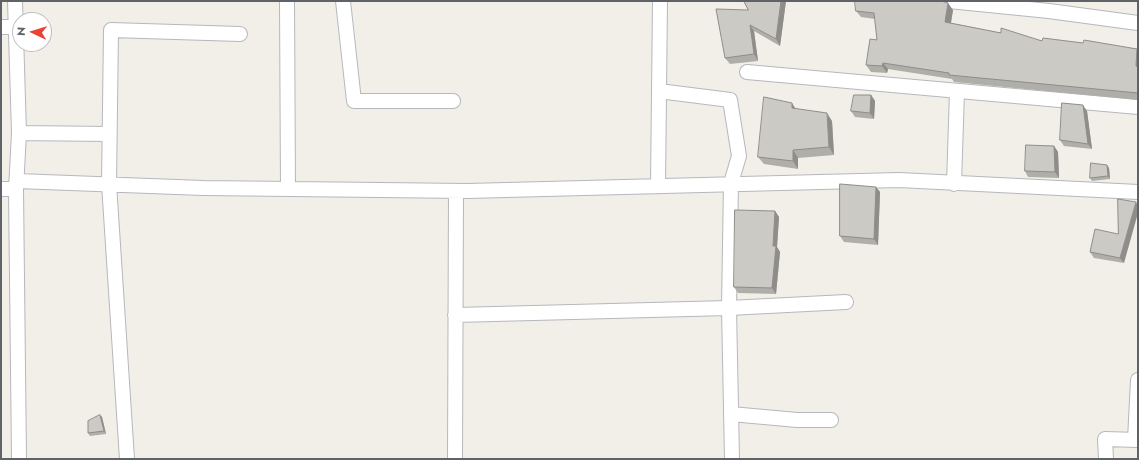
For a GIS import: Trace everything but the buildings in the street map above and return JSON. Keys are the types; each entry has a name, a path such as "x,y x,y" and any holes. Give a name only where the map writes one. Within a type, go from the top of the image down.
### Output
{"street":[{"path":"15,1 8,27 19,133 17,185 19,459"},
{"path":"287,1 288,189"},
{"path":"343,1 354,101 454,102"},
{"path":"658,186 660,1"},
{"path":"949,1 1049,6 1138,23"},
{"path":"127,459 109,184 111,30 240,34"},
{"path":"747,72 1138,107"},
{"path":"659,91 730,100 739,156 731,183 729,308 732,459"},
{"path":"954,184 957,91"},
{"path":"19,133 109,134"},
{"path":"1,189 17,185 109,184 288,189 456,191 900,180 954,184 1138,192"},
{"path":"455,459 456,191"},
{"path":"455,315 729,308 846,302"},
{"path":"1106,459 1105,439 1136,440 1138,380"},
{"path":"731,414 797,420 831,420"}]}
